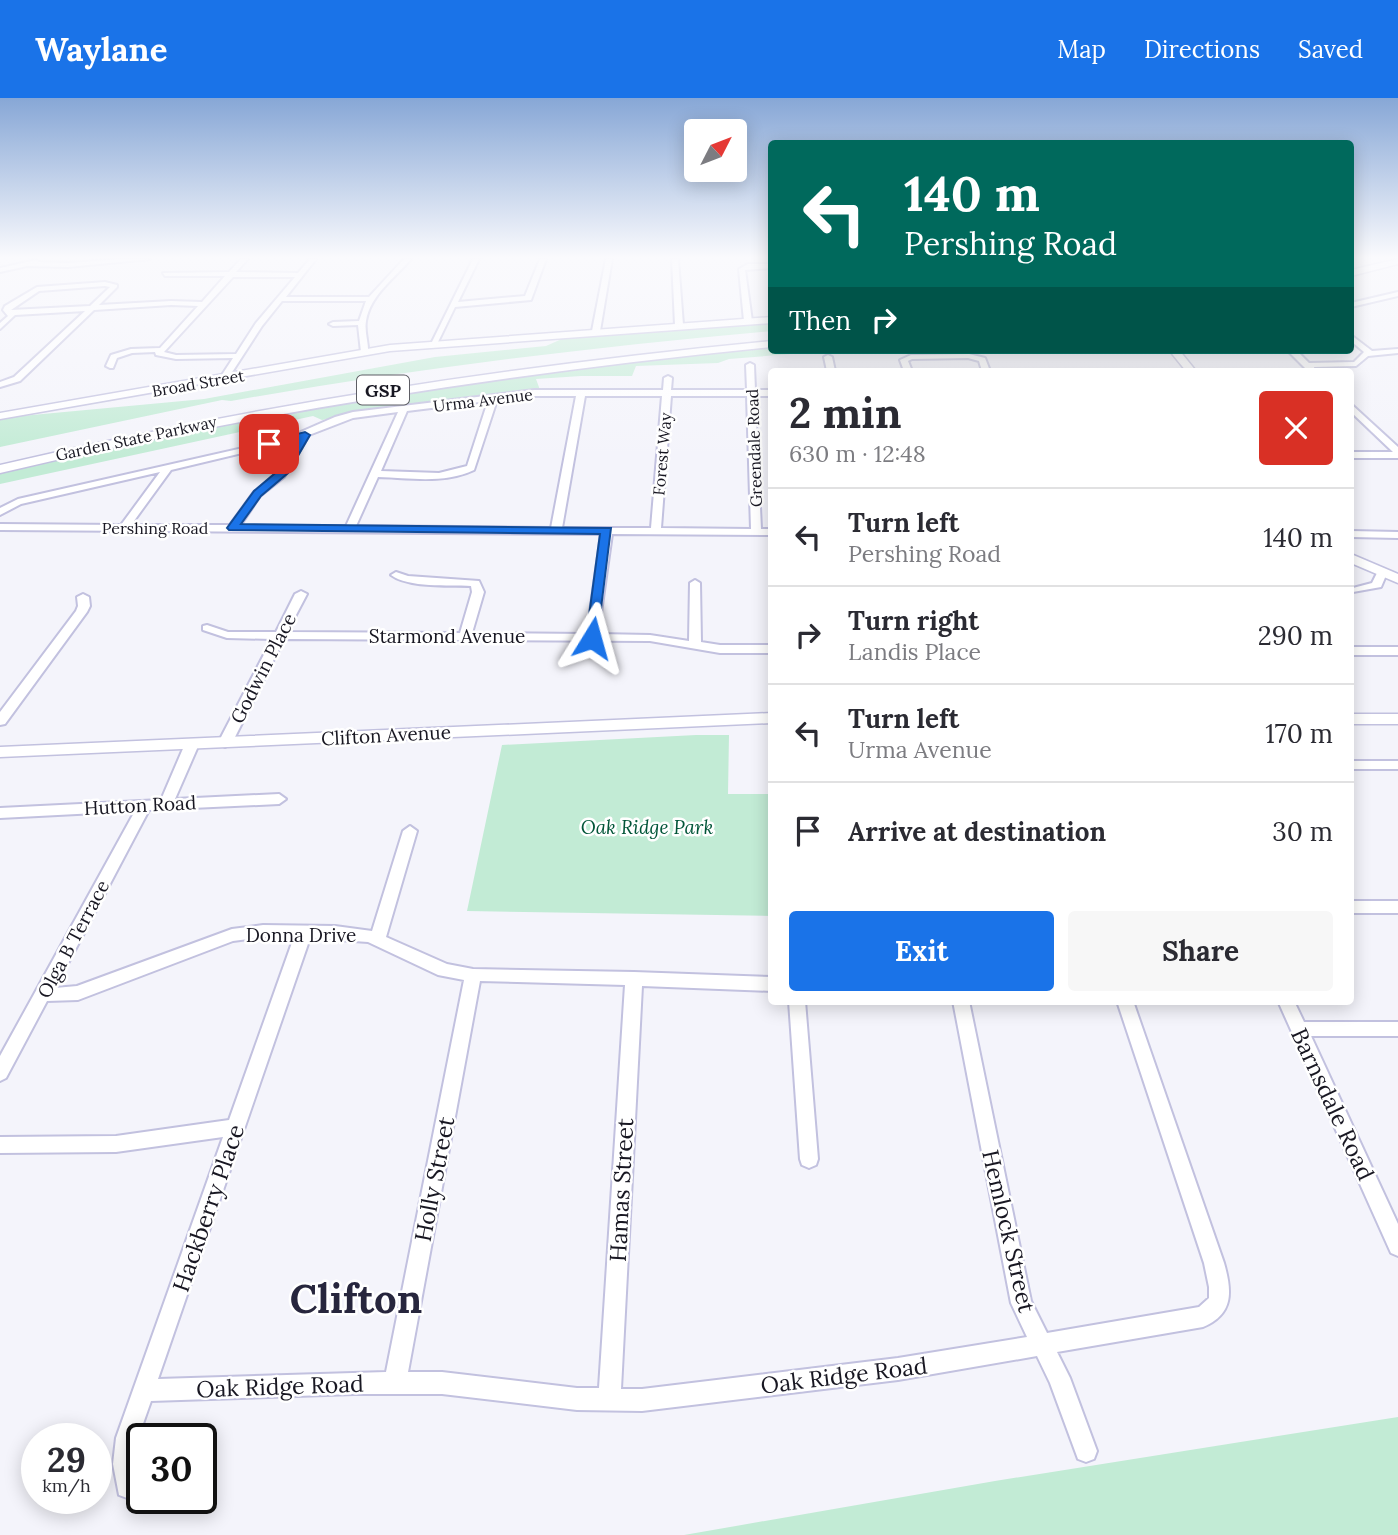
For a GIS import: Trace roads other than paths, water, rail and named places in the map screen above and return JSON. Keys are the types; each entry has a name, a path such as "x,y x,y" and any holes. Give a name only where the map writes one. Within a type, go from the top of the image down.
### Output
{"highway":[{"name":"Garden State Parkway","path":"0,455 236,406 397,378 585,353 768,336"},
{"name":"Garden State Parkway","path":"0,469 199,423 380,390 526,369 768,344"}],"main road":[{"name":"Broad Street","path":"0,416 365,352 664,326"},
{"path":"1177,354 1189,368"},
{"path":"1354,559 1398,579"},
{"name":"Clifton Avenue","path":"0,752 768,718"},
{"path":"1354,719 1398,719"}],"street":[{"path":"0,385 17,379 74,326"},
{"path":"110,366 114,357 123,353 159,350 181,326"},
{"path":"224,378 260,326"},
{"path":"361,326 365,352"},
{"path":"433,344 442,326"},
{"path":"596,331 597,326"},
{"path":"1354,340 1370,353"},
{"path":"159,350 160,354 170,356 237,356"},
{"path":"1295,354 1310,368 1356,364 1361,357 1370,353 1398,351"},
{"path":"908,368 906,358 961,356 979,358 984,368"},
{"path":"828,357 830,368"},
{"name":"Greendale Road","path":"750,365 756,531"},
{"name":"Forest Way","path":"656,531 668,378"},
{"name":"Urma Avenue","path":"0,512 18,502 305,435 345,416 534,393 768,393"},
{"path":"556,530 580,393"},
{"path":"375,474 454,474 468,471 493,398"},
{"path":"349,529 404,409"},
{"path":"1354,410 1398,453"},
{"path":"1354,417 1362,417"},
{"path":"233,528 257,494 284,471 305,435"},
{"path":"1354,455 1398,453"},
{"path":"124,528 169,466"},
{"name":"Pershing Road","path":"0,527 768,531"},
{"path":"592,638 607,530"},
{"path":"1354,534 1398,535"},
{"path":"1357,590 1377,585 1382,573"},
{"path":"396,575 407,579 475,583 478,592 465,636"},
{"path":"695,583 695,645"},
{"name":"Godwin Place","path":"225,743 301,594"},
{"path":"0,721 81,612 84,606 83,597"},
{"name":"Starmond Avenue","path":"207,628 227,635 666,639 720,649 768,649"},
{"path":"1354,651 1398,651"},
{"path":"166,804 192,744"},
{"path":"1354,765 1398,765"},
{"name":"Hutton Road","path":"0,813 279,799"},
{"name":"Olga B Terrace","path":"0,1073 145,805"},
{"path":"378,939 410,831"},
{"path":"1354,907 1398,906"},
{"name":"Donna Drive","path":"42,995 78,993 247,932 356,933 378,939 444,970 473,975 768,984"},
{"name":"Hackberry Place","path":"133,1423 304,932"},
{"name":"Holly Street","path":"395,1382 473,975"},
{"name":"Hamas Street","path":"609,1401 634,978"},
{"path":"797,1005 809,1159"},
{"name":"Hemlock Street","path":"962,1005 1021,1303 1043,1345 1086,1451"},
{"name":"Oak Ridge Road","path":"145,1390 395,1382 442,1383 609,1401 642,1400 885,1371 1203,1317 1213,1311 1219,1301 1214,1263 1126,1005"},
{"name":"Barnsdale Road","path":"1288,1005 1398,1246"},
{"path":"1299,1029 1398,1029"},
{"path":"0,1145 117,1144 237,1126"},
{"name":"Hackberry Place","path":"126,1447 126,1479"}],"district":[{"name":"Clifton","path":"356,1298"}],"park label":[{"name":"Oak Ridge Park","path":"647,827"}]}
